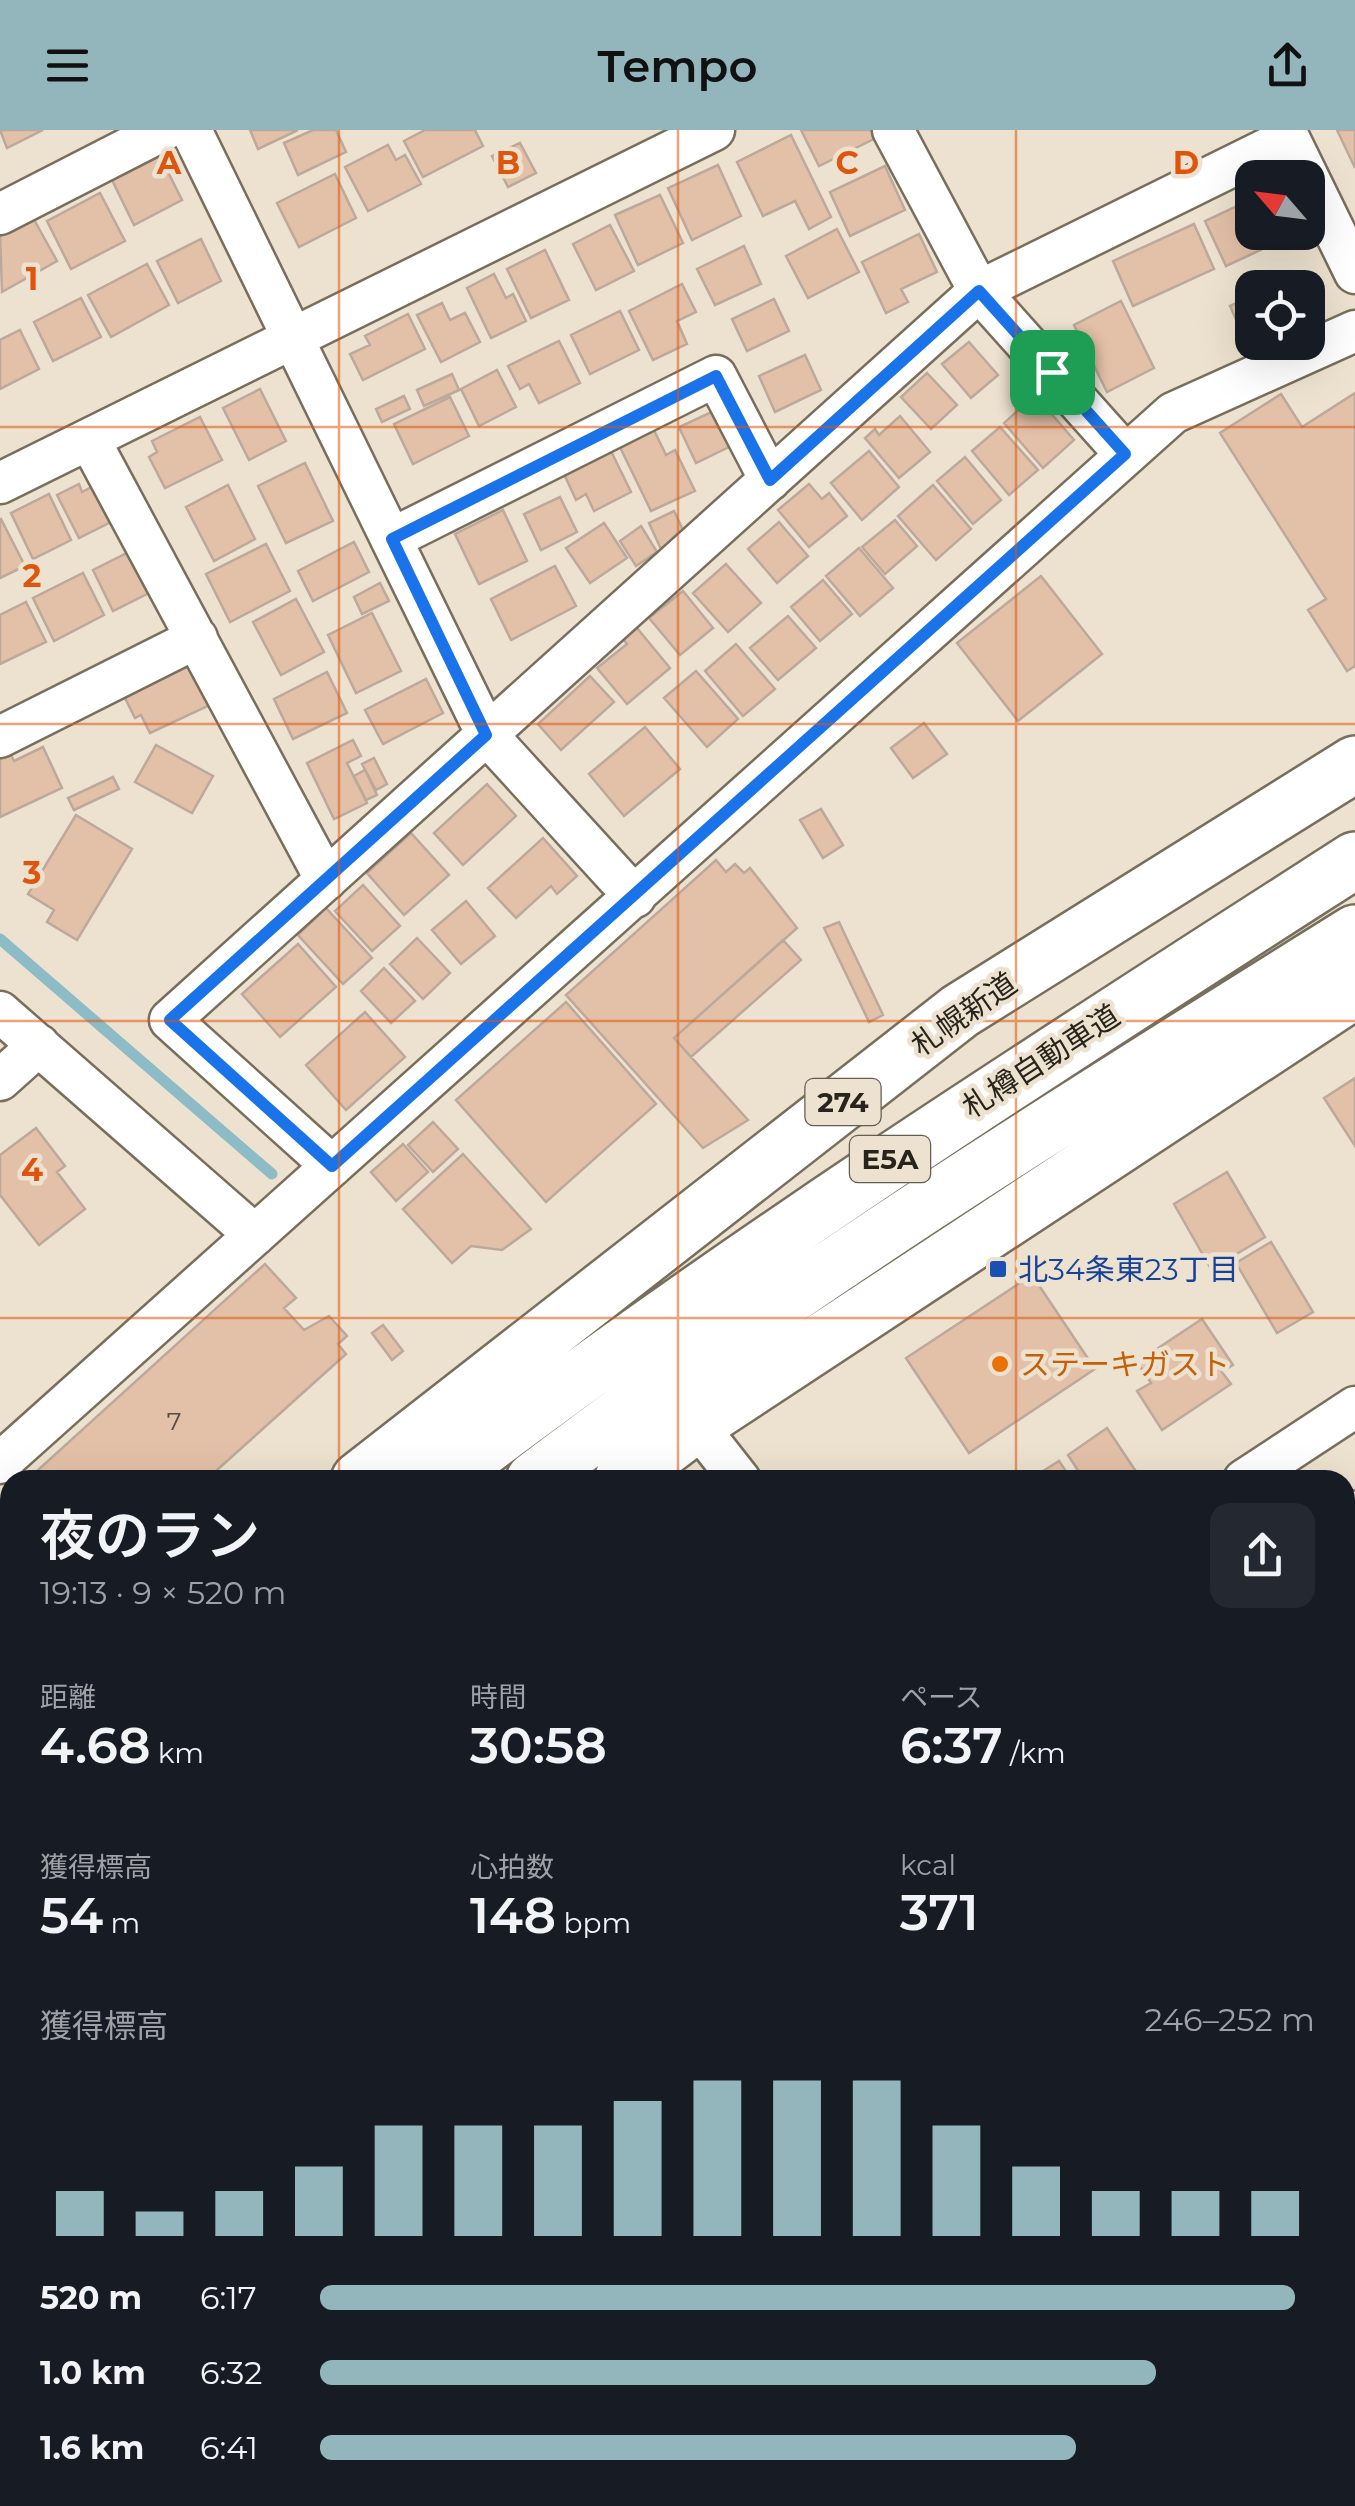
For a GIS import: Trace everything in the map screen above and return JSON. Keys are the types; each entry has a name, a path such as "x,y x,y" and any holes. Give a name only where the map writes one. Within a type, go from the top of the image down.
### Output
{"highway":[{"name":"札幌新道","path":"372,1470 960,1012 1355,764"},
{"name":"札樽自動車道","path":"454,1470 616,1348 904,1150 1355,860"},
{"name":"札樽自動車道","path":"547,1470 635,1403 933,1196 1355,932"},
{"path":"635,1470 696,1424 1355,990"}],"street":[{"path":"0,214 164,130"},
{"path":"191,130 486,735 634,897"},
{"path":"0,483 714,130"},
{"path":"893,130 979,291 1125,454"},
{"path":"332,1166 170,1020 979,291 1287,134 1355,273"},
{"path":"0,1463 1173,413 1355,330"},
{"path":"392,539 716,376 770,480"},
{"path":"89,439 326,880"},
{"path":"0,737 197,638"},
{"path":"0,1012 255,1235"},
{"path":"0,1080 38,1046"},
{"path":"1261,1470 1355,1407"},
{"path":"696,1424 732,1470"}],"building":[{"path":"0,130 43,130 7,148"},
{"path":"250,130 298,130 258,149"},
{"path":"313,130 336,130 346,152 298,175 284,143"},
{"path":"425,130 475,130 483,146 423,177 404,141"},
{"path":"801,130 873,130 876,138 819,166"},
{"path":"1337,130 1355,130 1355,168"},
{"path":"791,135 831,217 809,229 795,201 763,216 737,162"},
{"path":"520,143 536,173 508,187 492,156"},
{"path":"388,145 396,160 405,155 421,184 368,211 345,167"},
{"path":"160,156 182,200 134,225 112,180"},
{"path":"718,165 741,216 692,240 668,188"},
{"path":"885,166 905,210 850,236 830,192"},
{"path":"335,174 356,218 299,247 277,203"},
{"path":"100,193 125,241 71,269 47,221"},
{"path":"660,195 683,243 638,265 615,215"},
{"path":"1235,207 1235,250 1261,250 1226,266 1205,221"},
{"path":"32,216 57,261 2,292 0,233"},
{"path":"1194,224 1214,269 1133,306 1113,261"},
{"path":"610,225 634,271 596,290 573,244"},
{"path":"837,229 859,272 808,298 786,256"},
{"path":"919,234 937,272 901,289 908,302 886,313 862,262"},
{"path":"201,239 221,281 178,303 157,261"},
{"path":"744,246 761,284 715,305 697,269"},
{"path":"545,250 569,300 531,318 507,269"},
{"path":"147,264 169,305 111,337 88,295"},
{"path":"494,274 506,298 513,294 526,321 491,338 467,288"},
{"path":"682,284 696,312 677,321 687,344 653,360 629,311"},
{"path":"81,298 101,337 53,361 34,322"},
{"path":"774,299 789,331 747,351 732,319"},
{"path":"1121,301 1154,368 1107,392 1074,325"},
{"path":"442,303 450,320 465,313 480,342 441,362 417,315"},
{"path":"620,311 639,350 590,374 571,335"},
{"path":"408,314 425,349 363,380 350,354 370,345 365,336"},
{"path":"20,330 39,369 0,389 0,340"},
{"path":"559,341 580,383 539,403 529,384 520,389 508,366"},
{"path":"969,342 998,375 971,398 942,364"},
{"path":"805,355 821,390 775,412 759,376"},
{"path":"497,370 516,407 479,426 461,389"},
{"path":"927,373 957,405 931,429 901,397"},
{"path":"452,374 459,390 424,406 417,390"},
{"path":"260,389 286,441 249,460 223,408"},
{"path":"1355,393 1355,666 1347,671 1308,610 1326,599 1220,433 1281,394 1302,427"},
{"path":"1035,395 1074,440 1043,468 1004,423"},
{"path":"404,396 410,409 382,422 376,409"},
{"path":"450,397 469,436 413,464 394,424"},
{"path":"714,411 731,446 696,463 679,427"},
{"path":"900,416 930,452 899,478 865,438 875,429 879,435"},
{"path":"200,417 222,460 165,488 149,457 157,452 152,441"},
{"path":"1000,427 1038,470 1009,495 972,451"},
{"path":"653,428 666,455 675,450 695,491 651,511 619,445"},
{"path":"611,451 631,492 594,511 586,494 576,500 564,474"},
{"path":"869,451 899,487 862,520 831,483"},
{"path":"965,457 1001,500 973,524 937,481"},
{"path":"305,463 333,521 286,543 258,486"},
{"path":"101,482 119,518 79,538 57,495 79,484 82,492"},
{"path":"809,484 822,499 829,493 847,516 809,547 778,510"},
{"path":"228,485 255,539 214,561 186,507"},
{"path":"933,485 971,529 936,560 898,516"},
{"path":"49,494 71,540 33,559 11,513"},
{"path":"560,497 577,532 541,550 524,514"},
{"path":"503,510 527,561 479,584 455,534"},
{"path":"674,511 684,532 661,549 649,523"},
{"path":"0,520 25,566 0,578"},
{"path":"895,520 917,546 885,574 862,547"},
{"path":"779,522 808,556 777,583 748,549"},
{"path":"604,523 627,558 590,583 566,548"},
{"path":"641,526 657,552 636,566 620,541"},
{"path":"354,542 369,572 313,601 298,571"},
{"path":"266,544 290,591 230,622 206,574"},
{"path":"859,548 893,588 860,616 826,576"},
{"path":"135,549 155,590 113,611 93,570"},
{"path":"726,564 761,603 728,632 693,593"},
{"path":"555,566 576,606 511,640 491,599"},
{"path":"83,573 104,615 54,641 33,598"},
{"path":"1041,576 1102,654 1018,721 957,643"},
{"path":"823,580 852,614 820,641 791,607"},
{"path":"380,583 389,601 362,614 354,597"},
{"path":"683,591 713,628 680,655 649,618"},
{"path":"296,599 324,652 281,675 253,622"},
{"path":"26,602 46,642 0,664 0,615"},
{"path":"372,613 401,671 356,693 328,635"},
{"path":"788,616 816,648 778,680 750,648"},
{"path":"637,628 670,668 627,704 597,668 627,644 623,639"},
{"path":"736,644 775,689 743,716 705,671"},
{"path":"191,663 210,705 150,733 141,715 135,718 123,694"},
{"path":"696,671 738,719 707,747 664,698"},
{"path":"327,672 347,713 293,739 274,699"},
{"path":"590,676 614,702 561,750 538,724"},
{"path":"426,679 443,713 383,744 365,710"},
{"path":"924,723 947,754 913,778 891,748"},
{"path":"645,727 680,769 624,816 589,774"},
{"path":"353,740 361,756 347,763 367,803 334,819 307,763"},
{"path":"156,745 213,776 192,813 135,782"},
{"path":"43,747 62,788 0,817 0,757 10,753 14,761"},
{"path":"374,758 387,784 376,790 362,764"},
{"path":"365,770 377,795 366,800 354,776"},
{"path":"113,777 119,789 74,810 68,798"},
{"path":"487,784 516,816 463,865 434,833"},
{"path":"821,809 843,845 823,858 800,820"},
{"path":"76,815 132,849 77,940 47,922 54,910 28,894"},
{"path":"411,833 449,875 404,915 367,873"},
{"path":"543,838 577,876 557,894 551,886 516,918 488,888"},
{"path":"716,860 726,872 735,864 744,873 750,868 797,928 674,1038 748,1120 703,1148 566,995"},
{"path":"363,885 400,926 372,951 335,911"},
{"path":"466,901 495,936 461,964 432,930"},
{"path":"326,908 372,958 343,984 298,935"},
{"path":"839,922 883,1015 869,1022 824,928"},
{"path":"417,938 450,973 423,999 390,964"},
{"path":"783,940 801,960 691,1057 674,1038"},
{"path":"298,944 336,987 280,1037 242,994"},
{"path":"384,968 415,1001 391,1023 361,991"},
{"path":"566,1002 656,1104 546,1202 456,1100"},
{"path":"365,1012 405,1057 346,1110 306,1065"},
{"path":"1355,1078 1355,1146 1324,1098"},
{"path":"433,1122 458,1149 433,1172 408,1145"},
{"path":"36,1128 65,1166 57,1172 85,1209 39,1245 0,1195 0,1155"},
{"path":"403,1144 428,1172 396,1201 371,1172"},
{"path":"463,1154 531,1229 502,1250 471,1246 452,1263 403,1209"},
{"path":"1227,1172 1265,1237 1211,1269 1174,1204"},
{"path":"1271,1242 1313,1312 1277,1333 1236,1263"},
{"path":"265,1264 296,1298 284,1308 304,1330 329,1316 347,1336 338,1344 346,1354 217,1470 38,1470"},
{"name":"ステーキガスト","path":"1032,1275 1095,1369 969,1453 906,1358"},
{"path":"1202,1319 1233,1365 1222,1372 1231,1384 1162,1430 1137,1391 1151,1383 1137,1362"},
{"path":"383,1325 403,1351 392,1360 372,1333"},
{"path":"1107,1428 1135,1470 1078,1470 1068,1455"},
{"path":"1059,1461 1065,1470 1045,1470"}],"waterway":[{"path":"0,939 272,1174"}],"place":[{"name":"北34条東23丁目","path":"998,1269"},
{"name":"ステーキガスト","path":"1000,1364"}],"route":[{"path":"979,291 1052,372 1125,454 332,1166 170,1020 486,735 392,539 716,376 770,480 979,291"}]}
